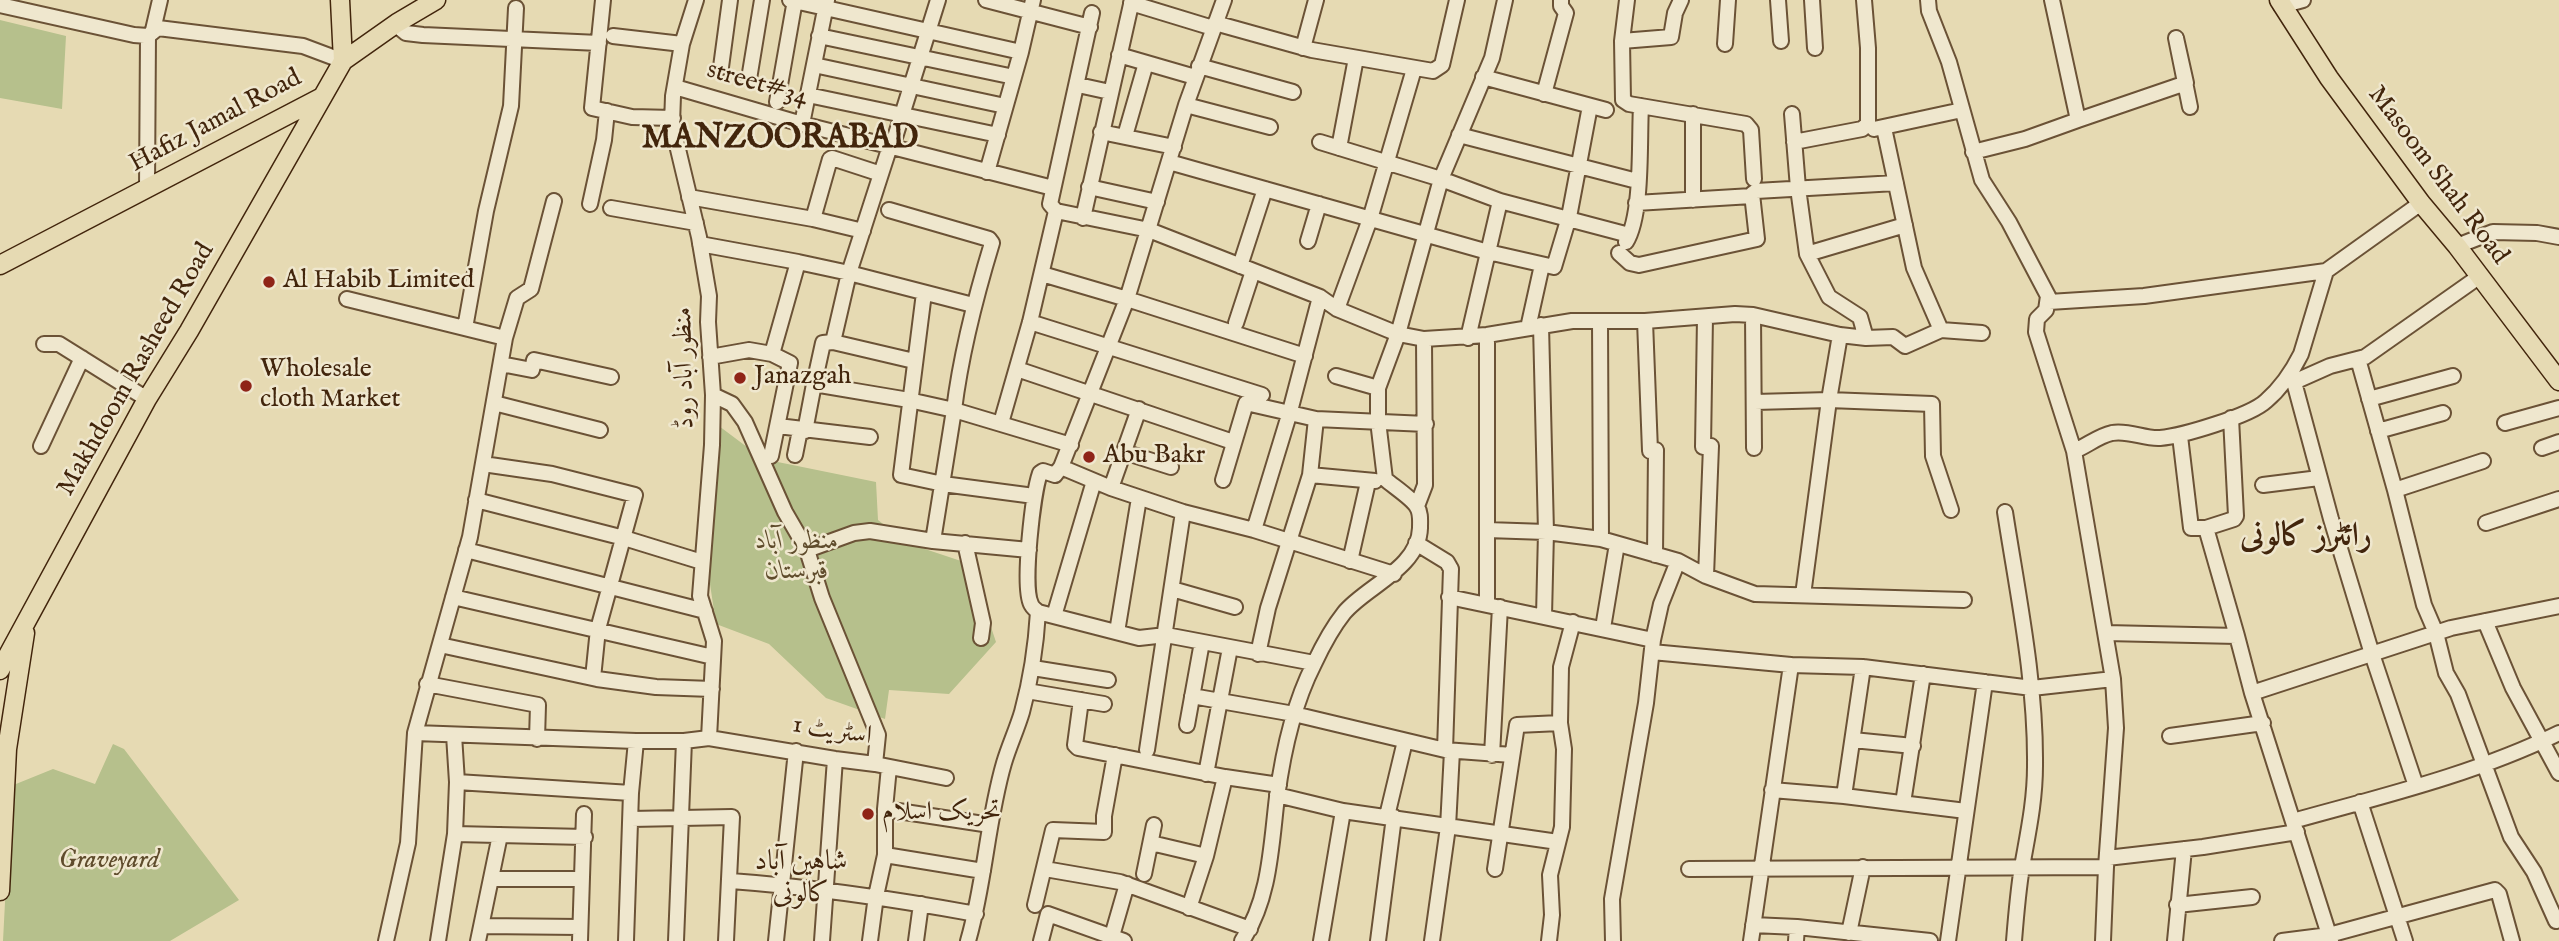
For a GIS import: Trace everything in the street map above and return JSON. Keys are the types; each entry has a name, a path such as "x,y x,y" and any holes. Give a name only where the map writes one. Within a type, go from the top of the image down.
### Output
{"main road":[{"path":"340,0 343,61"},
{"name":"Hafiz Jamal Road","path":"0,265 322,97 343,61 395,24 436,0"},
{"name":"Masoom Shah Road","path":"2280,3 2329,78 2421,203 2457,246 2559,381"},
{"name":"Makhdoom Rasheed Road","path":"0,670 147,399 189,331 322,97"},
{"path":"0,891 7,749 26,623"}],"street":[{"path":"147,188 150,33 160,0"},
{"path":"603,0 592,108 632,117 673,118"},
{"name":"منظور آباد روڈ","path":"696,0 682,44 673,118 709,296 712,444 700,596 714,641 709,738"},
{"path":"721,68 730,0"},
{"path":"749,79 762,0"},
{"path":"777,102 793,0 826,4 928,32 1021,52"},
{"path":"832,342 849,273 938,0"},
{"path":"986,0 1031,6 1091,20 1050,204 1056,211 1149,230 1320,298 1337,309 1398,334 1424,339 1468,338 1573,321 1645,321 1753,315 1840,335 1893,337 1906,346 1941,330 1982,333"},
{"path":"1224,0 1197,71 1127,299 1071,445 1055,475 1043,471 1040,473 1034,496 1029,550 1030,602 1038,612 1139,638 1166,635 1314,663"},
{"path":"1303,48 1316,0"},
{"path":"1083,218 1131,1 1303,48 1433,71 1442,65 1457,0"},
{"path":"1045,869 1128,884 1189,908 1246,935 1260,905 1269,862 1278,790 1296,704 1314,663 1344,614 1394,574 1420,534 1417,506 1385,479 1378,421 1378,388 1398,334 1441,179 1500,31 1505,0"},
{"path":"1544,94 1566,13 1561,6 1561,0"},
{"path":"1627,0 1623,13 1623,100 1629,104 1750,126 1754,179"},
{"path":"1622,41 1671,37 1675,13 1681,0"},
{"path":"1725,44 1728,0"},
{"path":"1778,0 1781,41"},
{"path":"1812,0 1815,48"},
{"path":"1864,0 1868,48 1866,128"},
{"path":"1928,0 1929,11 1949,62 1982,180 2038,276 2049,302 2046,310 2037,319 2036,332 2074,451 2113,679 2116,727 2103,941"},
{"path":"2052,0 2078,120"},
{"path":"2280,3 2303,0"},
{"path":"802,124 826,4"},
{"path":"0,5 134,35 150,33 158,27 303,46 343,61"},
{"path":"987,173 1031,6"},
{"path":"465,328 486,211 511,106 516,8"},
{"path":"395,24 406,33 598,43"},
{"path":"613,36 682,44"},
{"path":"819,36 1014,77"},
{"path":"1973,152 2025,139 2078,120 2186,83 2176,38 2190,107"},
{"path":"1119,55 1146,63 1293,92"},
{"path":"1339,148 1356,58"},
{"path":"1125,136 1146,63"},
{"path":"814,65 1006,106"},
{"path":"1337,309 1370,219 1414,69"},
{"path":"1483,77 1606,110"},
{"path":"1078,85 1110,92"},
{"name":"street#34","path":"675,87 802,124 1053,188"},
{"path":"808,95 998,135"},
{"path":"1186,105 1270,127"},
{"path":"1169,162 1551,267 1556,265 1569,218 1590,106"},
{"path":"1641,106 1636,203 1630,236 1615,255 1630,263 1639,265 1756,240 1758,238 1752,196 1756,191 1896,183"},
{"path":"1794,142 1866,128 1884,128 1962,110"},
{"path":"590,204 604,140 607,111"},
{"path":"1693,114 1693,200"},
{"path":"1792,114 1807,254 1829,297 1860,317 1867,338"},
{"path":"1884,128 1919,283 1941,330"},
{"path":"1101,132 1174,147"},
{"path":"1459,135 1637,181"},
{"path":"1320,142 1441,179 1500,201 1629,235"},
{"path":"813,219 830,159 881,174"},
{"path":"1088,187 1157,202"},
{"path":"1236,323 1265,189"},
{"path":"1636,203 1752,196"},
{"path":"689,197 813,219 863,231"},
{"path":"386,941 408,843 415,733 467,550 505,338 517,298 531,289 554,201"},
{"path":"1468,338 1500,201"},
{"path":"2049,302 2144,296 2326,271 2421,203"},
{"path":"1308,242 1319,204"},
{"path":"611,208 696,223"},
{"path":"889,210 991,241 959,370 933,541"},
{"path":"1001,423 1031,322 1056,211"},
{"path":"1807,254 1905,225"},
{"path":"2457,246 2493,232 2537,233 2559,237"},
{"path":"700,244 798,261 973,305"},
{"path":"772,354 798,261"},
{"path":"1542,265 1534,326 1546,532 1544,616"},
{"path":"2074,451 2113,433 2132,433 2156,438 2180,436 2252,410 2267,401 2296,365 2301,354 2326,271"},
{"path":"1042,274 1305,356"},
{"path":"2416,786 2372,654 2319,478 2294,382 2330,366 2365,357 2480,276"},
{"path":"923,293 901,475 943,484 1034,496"},
{"path":"1254,530 1289,415 1320,298"},
{"path":"347,299 505,338"},
{"path":"1753,315 1754,448"},
{"path":"1704,317 1703,447 1711,446 1706,576"},
{"path":"1600,321 1601,539"},
{"path":"1645,321 1650,451 1656,450 1655,555"},
{"path":"1031,322 1262,394"},
{"path":"1487,335 1487,530 1494,606 1492,755"},
{"path":"1803,595 1840,335"},
{"path":"1417,506 1425,485 1424,339"},
{"path":"795,455 823,343 832,342 914,361"},
{"path":"44,344 60,344 147,399"},
{"path":"710,357 750,350 772,354 790,363 771,456"},
{"path":"41,446 82,358"},
{"path":"2358,359 2424,605 2436,633 2446,673 2458,694 2511,837 2533,872 2556,921"},
{"path":"500,364 532,370 534,360 611,377"},
{"path":"1017,369 1233,442"},
{"path":"1336,376 1378,388"},
{"path":"2369,399 2453,376"},
{"path":"814,384 954,410 1071,445"},
{"path":"713,394 732,404 745,422 785,512 807,550 822,598 878,735 885,809 885,855 870,941"},
{"path":"1755,402 1829,400 1932,404 1933,456 1951,510"},
{"path":"494,403 600,430"},
{"path":"1223,480 1246,403 1289,415 1316,419 1426,424"},
{"path":"2505,423 2559,408"},
{"path":"1111,488 1139,409"},
{"path":"2378,431 2443,413"},
{"path":"2180,436 2193,530 2235,518 2231,418"},
{"path":"1258,653 1268,608 1310,475 1316,419"},
{"path":"778,426 870,437"},
{"path":"2542,448 2559,442"},
{"path":"1124,452 1171,467"},
{"path":"2395,490 2483,461"},
{"path":"483,464 552,474 635,495 598,629 593,678"},
{"path":"1061,467 1139,498 1254,530 1394,574"},
{"path":"1310,475 1368,482 1385,479"},
{"path":"2263,485 2319,478"},
{"path":"1054,616 1094,481"},
{"path":"1350,561 1368,482"},
{"path":"1116,632 1139,498"},
{"path":"2486,523 2559,499"},
{"path":"477,500 624,538 702,562"},
{"path":"1147,750 1183,512"},
{"path":"2005,512 2032,688 2035,769 2031,828 2022,867 2014,941"},
{"path":"2206,528 2252,693 2330,938"},
{"path":"1487,530 1546,532 1601,539 1678,561 1706,576 1755,594 1964,600"},
{"path":"807,550 854,533 870,531 933,541 1029,550"},
{"path":"965,543 966,558 984,622 981,638"},
{"path":"1416,543 1449,565 1448,827 1433,941"},
{"path":"1603,628 1617,544"},
{"path":"467,550 705,611"},
{"path":"1613,941 1612,899 1646,703 1653,646 1661,604 1678,561"},
{"path":"1172,589 1236,607"},
{"path":"453,597 713,657"},
{"path":"1449,597 1603,628 1653,646 1791,665 1863,667 2032,688 2113,679"},
{"path":"2252,693 2436,633 2559,606"},
{"path":"968,941 976,914 990,825 1004,763 1032,668 1038,612"},
{"path":"2485,621 2513,688 2559,773"},
{"path":"1549,941 1552,915 1550,874 1562,827 1564,767 1560,723 1561,667 1573,622"},
{"path":"2106,633 2237,636"},
{"path":"1187,725 1202,642"},
{"path":"440,645 593,678 656,687 712,689"},
{"path":"1206,774 1230,648"},
{"path":"1751,941 1791,665"},
{"path":"1844,796 1863,667"},
{"path":"1032,668 1108,680"},
{"path":"1903,803 1923,674"},
{"path":"1948,941 1985,682"},
{"path":"427,684 538,705 537,738"},
{"path":"1027,691 1104,704"},
{"path":"1192,696 1294,714 1448,750 1512,755"},
{"path":"1081,700 1076,747 1225,777 1278,790 1343,811 1558,842"},
{"path":"1495,869 1517,725 1560,723"},
{"path":"2170,736 2263,723"},
{"name":"اسٹریٹ 1","path":"415,733 636,741 709,738 882,765 946,778"},
{"path":"1689,869 2022,867 2107,862 2295,826 2360,802 2485,764 2559,733"},
{"path":"438,941 455,834 457,782 454,735"},
{"path":"1853,740 1913,746"},
{"path":"626,941 631,793 636,741"},
{"path":"676,941 684,741"},
{"path":"1378,941 1391,817 1405,741"},
{"path":"776,941 796,751"},
{"path":"1035,905 1053,830 1104,832 1104,816 1115,755"},
{"path":"822,941 835,759"},
{"path":"1189,908 1206,856 1225,777"},
{"path":"457,782 631,793"},
{"path":"1772,790 1966,811"},
{"path":"2360,802 2405,941"},
{"path":"885,809 990,825"},
{"path":"1321,941 1343,811"},
{"path":"482,926 580,934 584,814"},
{"path":"631,819 733,817 726,941"},
{"path":"1144,874 1154,825"},
{"path":"455,834 585,837"},
{"path":"478,941 500,835"},
{"path":"1151,843 1206,856"},
{"path":"2175,941 2184,849"},
{"path":"885,855 983,871"},
{"path":"1849,933 1863,867"},
{"path":"491,879 582,879"},
{"path":"731,881 876,896 976,914"},
{"path":"1041,941 1048,914 1118,939 1128,884"},
{"path":"2282,941 2330,938 2397,916 2497,891 2512,941"},
{"path":"2177,905 2252,897"},
{"path":"916,941 921,904"},
{"path":"1753,925 1797,934 1849,933 1930,941"}],"green space":[{"path":"0,20 66,36 62,109 0,98"},
{"name":"منظور آباد قبرستان","path":"719,426 763,459 876,482 878,520 907,543 970,564 996,642 949,694 889,690 885,719 826,698 769,644 716,624 701,524"},
{"name":"Graveyard","path":"113,744 124,749 239,900 170,941 3,941 11,786 53,769 95,784"}],"place":[{"name":"Al Habib Limited","path":"269,282"},
{"name":"Janazgah","path":"740,378"},
{"name":"Wholesale cloth Market","path":"246,386"},
{"name":"Abu Bakr","path":"1089,457"},
{"name":"تحریک اسلام","path":"868,814"}],"district":[{"name":"MANZOORABAD","path":"780,140"},
{"name":"رائٹرز کالونی","path":"2306,538"},
{"name":"شاہین آباد کالونی","path":"801,879"}]}
